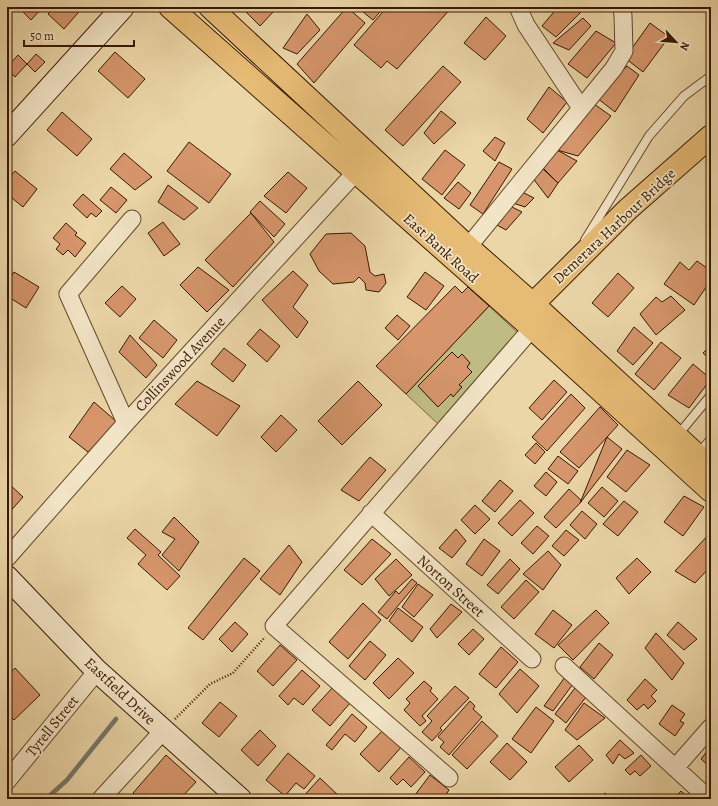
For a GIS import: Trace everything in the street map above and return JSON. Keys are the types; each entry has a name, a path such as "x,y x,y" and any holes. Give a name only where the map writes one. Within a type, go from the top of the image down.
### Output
{"main road":[{"name":"East Bank Road","path":"170,7 356,172 677,436 704,461"},
{"name":"East Bank Road","path":"210,7 468,247 532,316 711,491"},
{"name":"Demerara Harbour Bridge","path":"532,316 566,269 627,210 711,136"}],"street":[{"path":"518,7 526,25 581,108"},
{"path":"468,247 614,68 624,51 622,7"},
{"path":"10,127 116,9"},
{"name":"Collinswood Avenue","path":"7,558 126,423 356,172"},
{"path":"126,423 68,294 132,220"},
{"path":"449,778 274,626 371,513 532,316"},
{"name":"Norton Street","path":"371,513 532,659"},
{"name":"Eastfield Drive","path":"7,577 97,671 240,799"},
{"path":"564,666 710,799"},
{"name":"Tyrell Street","path":"7,781 97,671"},
{"path":"675,768 711,727"},
{"path":"101,799 163,731"}],"lane":[{"path":"566,269 649,136 684,96 711,76"},
{"path":"677,436 711,395"},
{"path":"704,461 711,439"}],"path":[{"path":"163,731 210,684 233,673 274,626"}],"shaded area":[{"path":"489,306 520,335 439,425 406,394","holes":["452,352 458,358 462,355 470,363 467,367 472,372 459,385 462,387 453,396 451,394 438,407 418,386"]}],"building":[{"path":"18,7 43,7 31,20"},
{"path":"54,7 83,7 64,29 48,14"},
{"path":"252,7 270,7 274,11 260,26 246,12"},
{"path":"333,7 342,7 338,11"},
{"path":"347,7 365,23 314,83 297,64"},
{"path":"357,7 384,7 373,20"},
{"path":"387,7 452,7 397,69 387,61 381,68 354,45"},
{"path":"543,7 553,7 549,12"},
{"path":"558,7 582,7 584,9 556,37 542,26"},
{"path":"307,14 320,30 297,54 283,48"},
{"path":"486,17 506,36 485,60 464,43"},
{"path":"583,18 591,26 569,50 553,43"},
{"path":"650,23 669,37 643,72 625,58"},
{"path":"596,31 616,43 587,78 568,64"},
{"path":"115,52 145,79 128,98 98,71"},
{"path":"36,54 45,62 35,72 27,64"},
{"path":"18,55 27,64 15,77 7,69 7,67"},
{"path":"443,66 461,82 403,146 385,130"},
{"path":"627,66 639,75 615,112 597,98"},
{"path":"549,87 567,102 543,133 527,119"},
{"path":"594,104 611,116 578,156 557,150"},
{"path":"441,111 456,123 434,144 424,133"},
{"path":"62,112 92,139 77,156 47,130"},
{"path":"495,137 505,143 495,161 483,151"},
{"path":"189,142 231,174 209,203 167,171"},
{"path":"445,150 465,165 442,195 422,179"},
{"path":"557,150 577,161 558,183 541,166"},
{"path":"124,153 152,177 135,190 110,169"},
{"path":"499,162 512,169 483,214 470,205"},
{"path":"542,168 558,183 548,198 532,177"},
{"path":"15,171 37,189 23,207 7,194 7,180"},
{"path":"288,172 307,188 286,213 264,196"},
{"path":"458,182 471,193 459,209 444,198"},
{"path":"168,185 198,208 184,220 158,202"},
{"path":"111,187 127,200 116,213 100,200"},
{"path":"520,191 534,198 525,207 513,203"},
{"path":"83,194 102,211 96,217 91,213 87,218 73,205"},
{"path":"260,201 285,224 274,237 250,212"},
{"path":"508,205 522,212 506,230 495,224"},
{"path":"251,213 274,242 233,287 205,260"},
{"path":"163,222 180,244 164,256 148,233"},
{"path":"66,223 77,233 75,235 86,243 75,257 68,250 63,255 56,249 60,244 53,238"},
{"path":"351,233 365,246 370,272 375,276 384,274 386,283 379,292 366,290 365,283 359,277 354,282 333,284 319,271 310,254 326,234"},
{"path":"697,261 711,271 711,280 694,305 664,284 680,262 689,270"},
{"path":"198,267 229,290 207,312 180,285"},
{"path":"293,271 308,285 293,307 308,322 297,338 262,300"},
{"path":"14,272 39,287 26,308 7,296 7,283"},
{"path":"425,272 444,286 426,310 407,297"},
{"path":"618,273 634,288 608,317 592,303"},
{"path":"122,286 136,299 120,317 105,303"},
{"path":"455,286 462,293 468,287 489,306 406,394 376,366"},
{"path":"671,296 685,310 656,335 640,314 656,297 662,302"},
{"path":"397,315 410,326 398,340 385,328"},
{"path":"154,320 177,340 163,358 139,338"},
{"path":"634,327 653,343 633,365 617,351"},
{"path":"260,329 280,346 267,362 247,344"},
{"path":"130,335 157,365 146,378 119,352"},
{"path":"661,342 681,358 654,390 635,374"},
{"path":"711,345 711,360 703,353"},
{"path":"224,348 246,365 233,382 211,364"},
{"path":"452,352 458,358 462,354 470,363 467,367 472,372 459,385 462,387 453,397 451,394 438,407 418,386"},
{"path":"693,364 711,379 689,408 668,395"},
{"path":"554,380 567,392 542,420 529,408"},
{"path":"197,381 240,406 217,436 175,404"},
{"path":"358,381 382,405 342,445 318,421"},
{"path":"571,394 585,408 547,451 532,437"},
{"path":"94,402 117,422 88,452 69,437"},
{"path":"600,407 618,425 579,468 560,452"},
{"path":"281,415 297,430 276,452 261,437"},
{"path":"607,437 622,449 580,503"},
{"path":"536,443 545,452 535,464 525,455"},
{"path":"627,450 650,465 626,492 607,477"},
{"path":"558,456 578,471 568,484 548,469"},
{"path":"370,457 386,470 359,501 341,490"},
{"path":"546,472 557,482 546,496 534,486"},
{"path":"500,480 513,491 495,512 482,501"},
{"path":"7,482 23,497 7,515"},
{"path":"602,487 618,501 604,517 588,503"},
{"path":"569,489 582,501 556,528 544,517"},
{"path":"684,496 704,507 683,536 664,522"},
{"path":"520,500 534,513 512,536 498,523"},
{"path":"624,501 638,512 618,536 603,524"},
{"path":"475,505 490,519 475,534 461,520"},
{"path":"582,511 597,524 585,539 570,525"},
{"path":"174,517 199,542 179,571 162,555 175,539 162,532"},
{"path":"537,526 549,536 533,554 521,543"},
{"path":"135,529 161,552 158,555 180,576 167,590 138,564 146,555 127,538"},
{"path":"456,529 466,541 452,558 439,548"},
{"path":"566,530 579,540 564,556 552,546"},
{"path":"711,532 711,566 695,583 675,571"},
{"path":"372,539 391,554 362,585 344,570"},
{"path":"484,539 500,551 482,576 466,564"},
{"path":"289,545 302,562 280,595 260,579"},
{"path":"548,551 561,565 543,590 523,574"},
{"path":"244,558 260,571 203,640 188,628"},
{"path":"637,558 651,572 629,594 616,578"},
{"path":"396,559 412,575 389,596 375,579"},
{"path":"510,559 520,569 498,594 487,585"},
{"path":"412,579 417,583 387,619 378,612 396,591 399,594"},
{"path":"526,580 539,592 514,619 501,607"},
{"path":"418,584 433,595 414,617 402,607"},
{"path":"363,603 381,620 348,659 329,642"},
{"path":"451,604 462,612 437,638 430,629"},
{"path":"398,608 423,627 412,642 389,621"},
{"path":"553,610 572,625 554,648 535,634"},
{"path":"596,610 609,623 573,660 558,645"},
{"path":"235,622 248,634 232,652 219,639"},
{"path":"678,622 697,639 684,650 667,635"},
{"path":"473,629 484,639 469,655 458,644"},
{"path":"656,633 684,663 672,680 645,648"},
{"path":"370,641 386,655 365,680 349,666"},
{"path":"599,643 613,655 594,679 580,667"},
{"path":"280,645 297,660 273,686 257,671"},
{"path":"501,647 518,662 496,688 479,674"},
{"path":"398,658 414,673 389,699 373,683"},
{"path":"15,668 40,695 14,720 7,713 7,676"},
{"path":"520,669 539,686 517,713 499,694"},
{"path":"302,670 320,686 303,705 294,698 288,705 279,696"},
{"path":"565,677 573,684 553,711 544,706"},
{"path":"645,679 657,690 651,696 656,701 648,709 644,704 637,710 627,700"},
{"path":"424,681 432,688 430,691 438,699 422,716 426,721 420,726 404,710 410,703 406,699"},
{"path":"334,686 351,702 330,726 312,710"},
{"path":"455,686 469,698 440,728 442,730 432,741 422,732 432,721 427,716"},
{"path":"575,688 586,697 566,723 555,714"},
{"path":"470,701 475,706 473,709 482,717 449,755 440,747 444,742 438,737"},
{"path":"220,702 237,716 219,737 202,723"},
{"path":"584,703 605,718 577,740 565,730"},
{"path":"672,705 685,714 680,721 684,723 675,736 659,724"},
{"path":"536,707 554,721 531,753 512,739"},
{"path":"352,714 367,727 355,742 345,734 332,750 326,745"},
{"path":"482,721 498,736 467,769 452,755"},
{"path":"386,727 404,744 379,772 360,754"},
{"path":"260,730 276,746 258,766 241,750"},
{"path":"620,740 634,753 625,759 619,754 613,764 606,755"},
{"path":"507,743 527,762 510,780 490,762"},
{"path":"579,745 593,760 569,782 555,767"},
{"path":"711,746 711,768 701,759"},
{"path":"288,753 315,776 304,789 296,783 285,796 266,780"},
{"path":"166,755 196,782 180,799 140,799 133,793"},
{"path":"641,755 651,766 640,776 635,771 630,775 625,770"},
{"path":"409,757 425,772 411,787 403,779 397,785 390,778"},
{"path":"430,775 449,790 443,799 412,799"},
{"path":"320,778 340,797 338,799 301,799"},
{"path":"681,791 690,799 674,799"},
{"path":"605,793 611,799 600,799"}],"waterway":[{"path":"46,799 67,780 116,719"}]}
